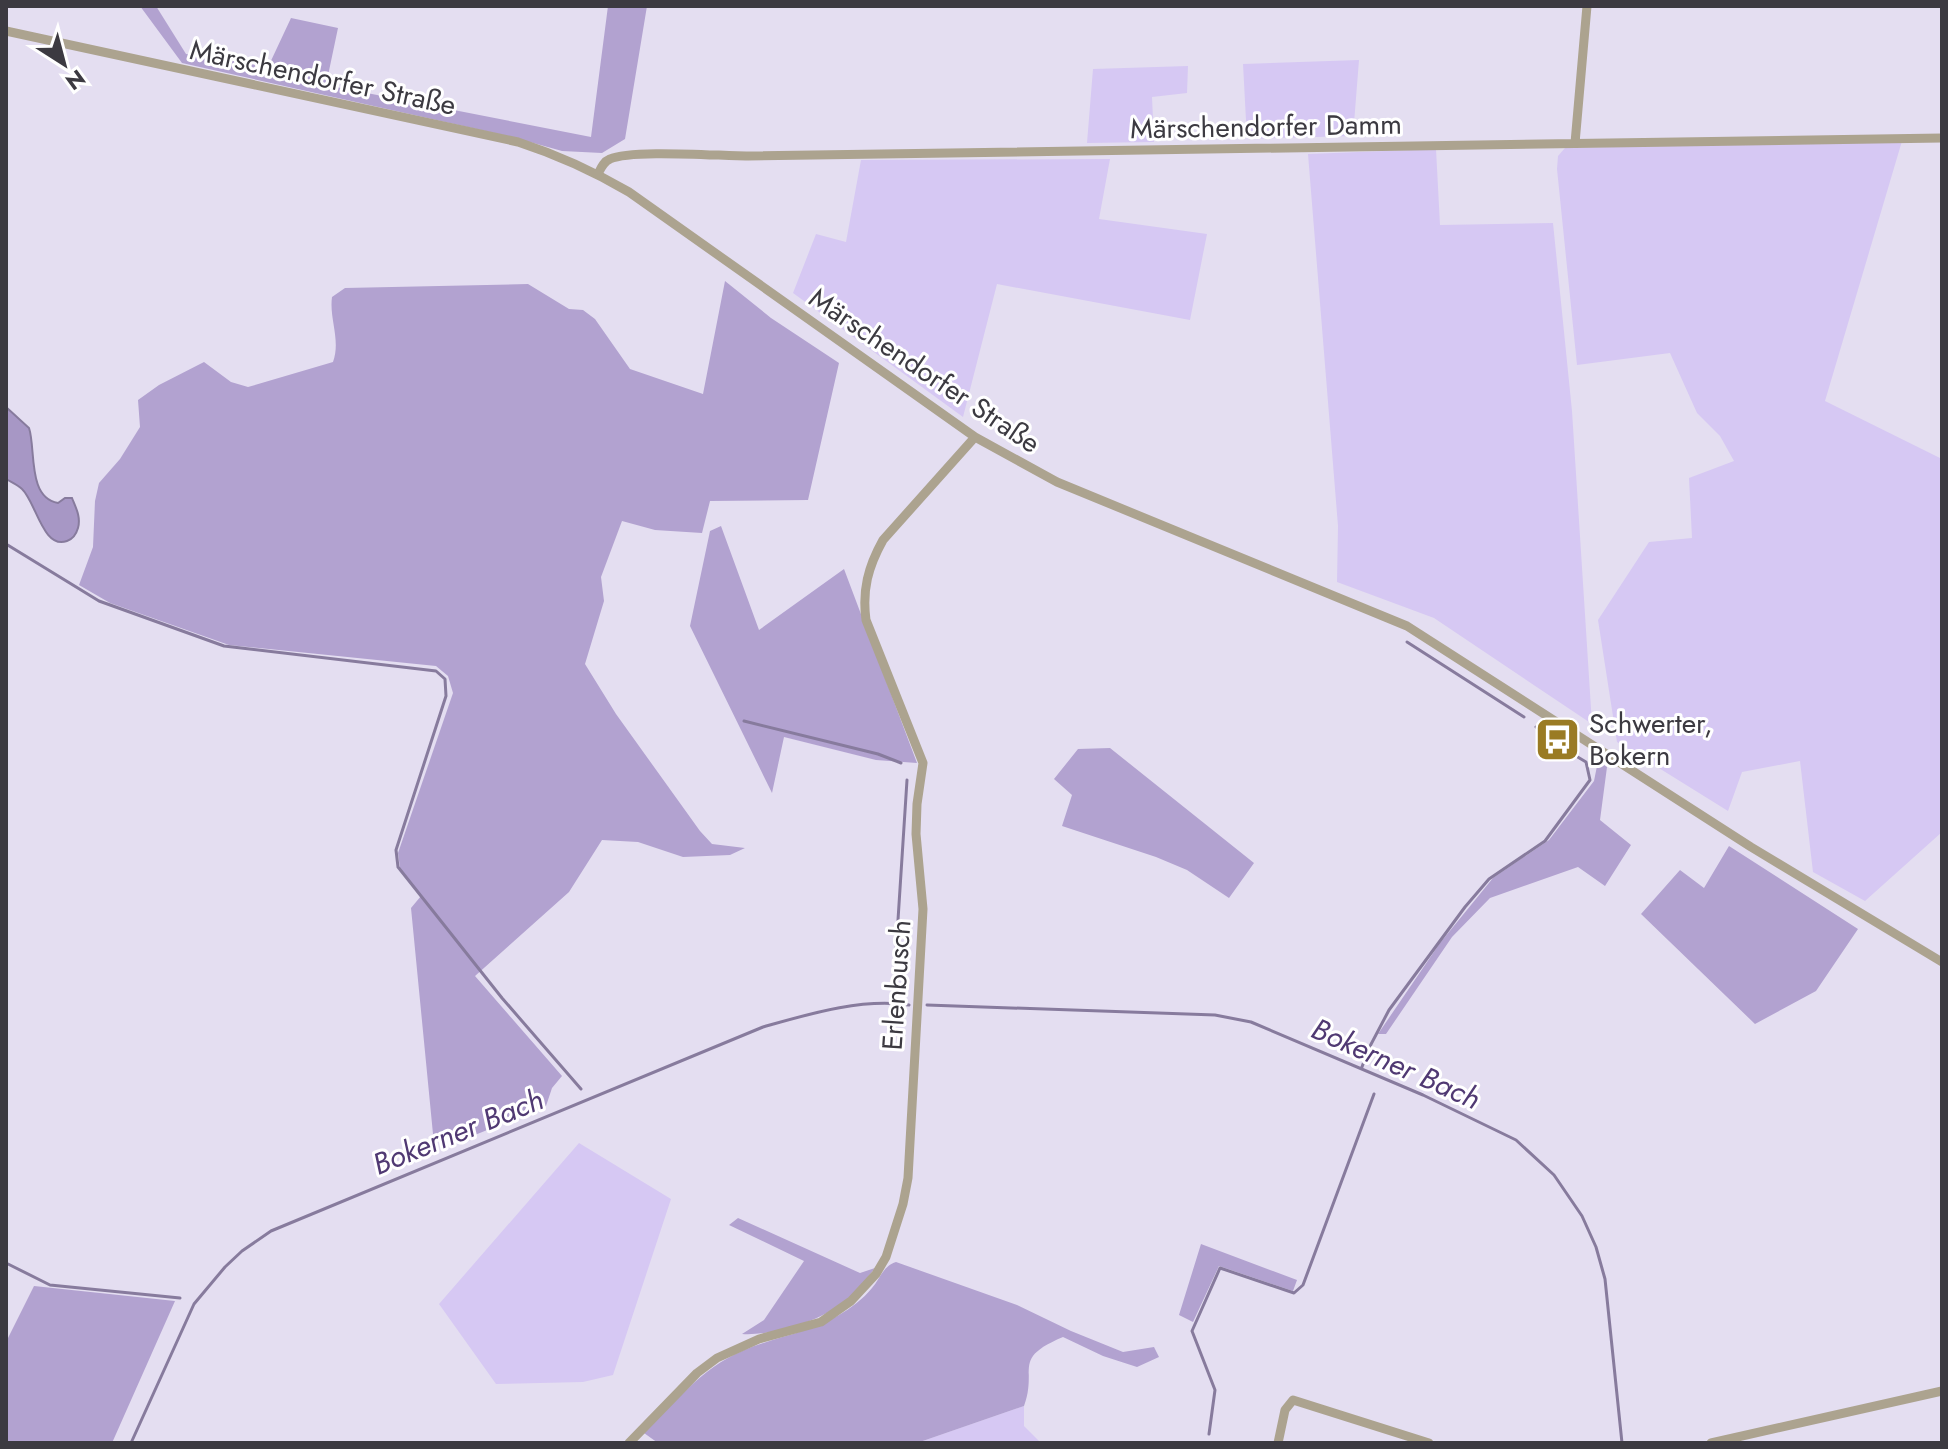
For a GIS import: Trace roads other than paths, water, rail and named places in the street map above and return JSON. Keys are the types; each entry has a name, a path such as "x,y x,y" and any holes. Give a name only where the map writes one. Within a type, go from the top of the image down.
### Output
{"street":[{"path":"1575,143 1587,6"},
{"name":"Märschendorfer Straße","path":"6,31 518,142 559,155 598,174 654,209 975,437 1012,459 1057,482 1407,626 1751,847 1942,962"},
{"name":"Märschendorfer Damm","path":"598,174 604,163 630,155 748,156 1942,138"},
{"name":"Erlenbusch","path":"629,1443 697,1373 717,1358 759,1339 821,1322 845,1306 876,1274 893,1238 908,1178 913,1041 923,909 916,834 923,763 866,620 864,601 872,560 883,540 975,437"},
{"path":"1711,1443 1942,1391"},
{"path":"1278,1443 1285,1410 1293,1400 1429,1443"}],"waterway":[{"path":"6,544 99,601 224,646 436,671 445,679 446,696 396,850 398,867 502,998 581,1089"},
{"path":"1407,642 1524,717"},
{"path":"744,721 878,754 901,763"},
{"path":"1536,727 1552,739"},
{"path":"1362,1067 1389,1010 1465,907 1489,879 1545,841 1590,780 1586,762 1571,753"},
{"path":"894,982 907,780"},
{"name":"Bokerner Bach","path":"131,1443 194,1304 225,1267 271,1231 763,1027 854,1005 909,1005"},
{"name":"Bokerner Bach","path":"927,1005 1215,1015 1251,1022 1423,1095 1516,1140 1554,1175 1582,1216 1596,1247 1605,1279 1622,1443"},
{"path":"1209,1434 1215,1390 1192,1331 1220,1268 1294,1293 1303,1285 1374,1094"},
{"path":"6,1263 50,1285 180,1298"}],"place":[{"name":"Schwerter, Bokern","path":"1558,739"}]}
